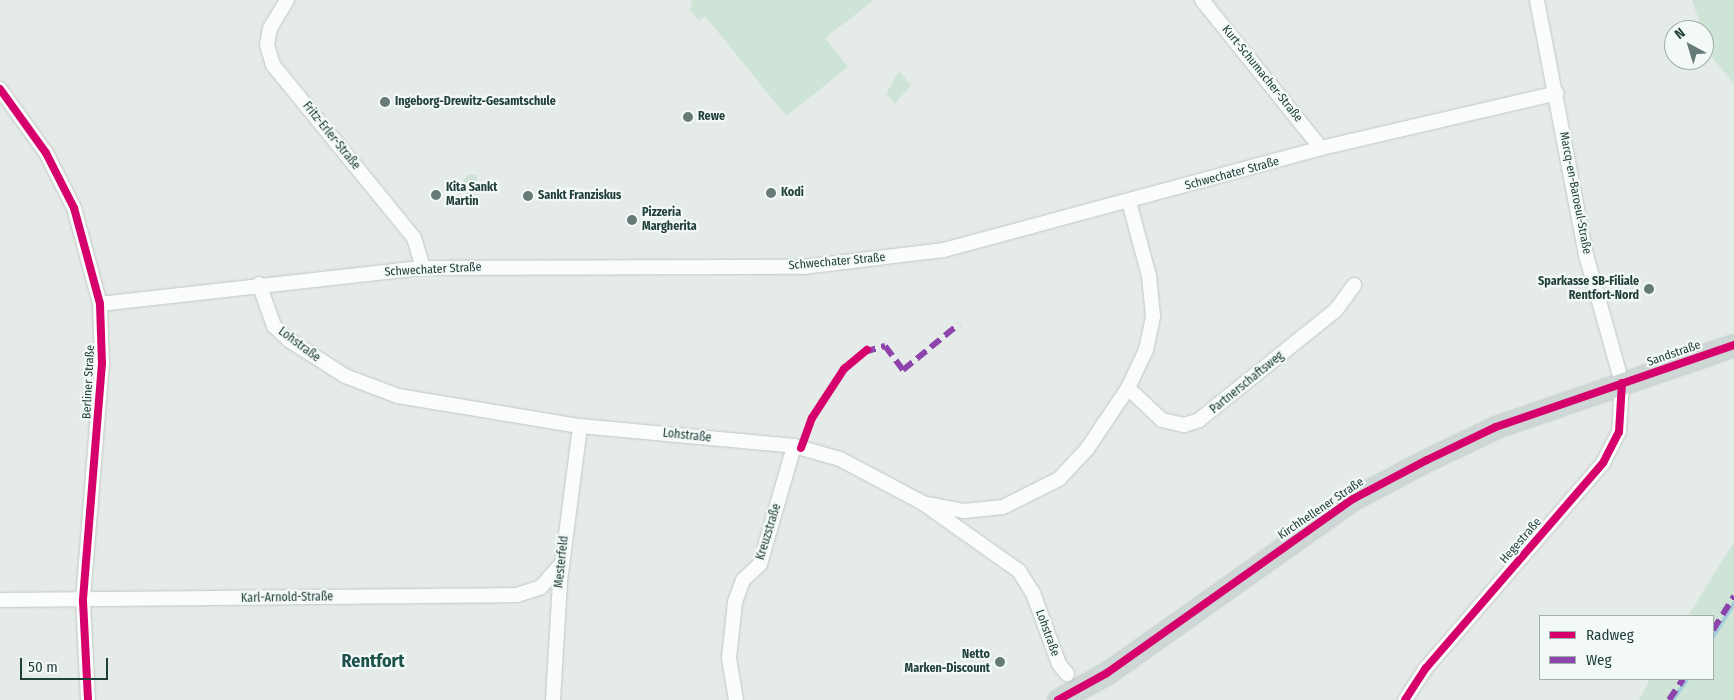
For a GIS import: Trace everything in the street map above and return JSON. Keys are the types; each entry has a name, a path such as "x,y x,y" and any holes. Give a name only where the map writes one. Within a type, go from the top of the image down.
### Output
{"main road":[{"name":"Sandstraße","path":"1622,383 1734,345"},
{"name":"Kirchhellener Straße","path":"1058,700 1099,678 1353,499 1496,427 1622,383"}],"street":[{"name":"Fritz-Erler-Straße","path":"287,0 270,28 267,46 273,65 414,238 423,268"},
{"name":"Kurt-Schumacher-Straße","path":"1202,0 1322,148"},
{"name":"Marcq-en-Baroeul-Straße","path":"1537,0 1557,93 1586,255 1622,383"},
{"name":"Berliner Straße","path":"0,89 46,153 74,208 100,304 102,364 84,601 88,700"},
{"name":"Schwechater Straße","path":"100,304 260,284 423,268 851,263 997,239 1322,148 1557,93"},
{"path":"923,503 964,511 1004,507 1029,496 1074,465 1128,388 1146,350 1153,316 1149,276 1129,202"},
{"name":"Lohstraße","path":"260,284 274,326 304,352 362,384 398,396 580,426 794,446 840,459 923,503 1018,571 1033,593 1058,664 1067,674"},
{"name":"Partnerschaftsweg","path":"1128,388 1162,420 1184,425 1199,420 1336,310 1354,285"},
{"name":"Hegestraße","path":"1405,700 1426,668 1603,463 1619,432 1622,383"},
{"name":"Mesterfeld","path":"553,700 562,563 580,426"},
{"name":"Kreuzstraße","path":"736,700 729,658 734,602 743,580 760,564 794,446"},
{"name":"Karl-Arnold-Straße","path":"0,600 84,601 517,596 540,587 562,563"}],"green space":[{"path":"692,0 874,0 825,38 848,67 786,116 705,16 699,21 690,10"},
{"path":"1692,0 1734,0 1734,84 1714,60 1714,20 1699,20"},
{"path":"899,71 911,85 895,104 886,94"},
{"path":"468,175 477,175 475,196 469,198 458,186"},
{"path":"1734,542 1734,700 1639,700 1649,680 1714,680 1714,615 1689,615"}],"waterway":[{"path":"1714,635 1734,603"},
{"path":"1673,700 1686,680"}],"marked path":[{"path":"864,352 885,346 903,370 959,324"},
{"path":"1714,628 1734,596"},
{"path":"1669,700 1682,680"}],"cycle path":[{"path":"0,89 46,153 74,208 100,304 102,363 83,601 88,700"},
{"path":"1058,700 1107,673 1353,499 1427,460 1496,427 1734,345"},
{"path":"801,448 812,418 844,369 867,350"},
{"path":"1405,700 1426,668 1603,463 1619,432 1622,383"}],"place":[{"name":"Ingeborg-Drewitz-Gesamtschule","path":"385,102"},
{"name":"Rewe","path":"688,117"},
{"name":"Kodi","path":"771,193"},
{"name":"Kita Sankt Martin","path":"436,195"},
{"name":"Sankt Franziskus","path":"528,196"},
{"name":"Pizzeria Margherita","path":"632,220"},
{"name":"Sparkasse SB-Filiale Rentfort-Nord","path":"1649,289"},
{"name":"Netto Marken-Discount","path":"1000,662"}],"district":[{"name":"Rentfort","path":"373,661"}]}
